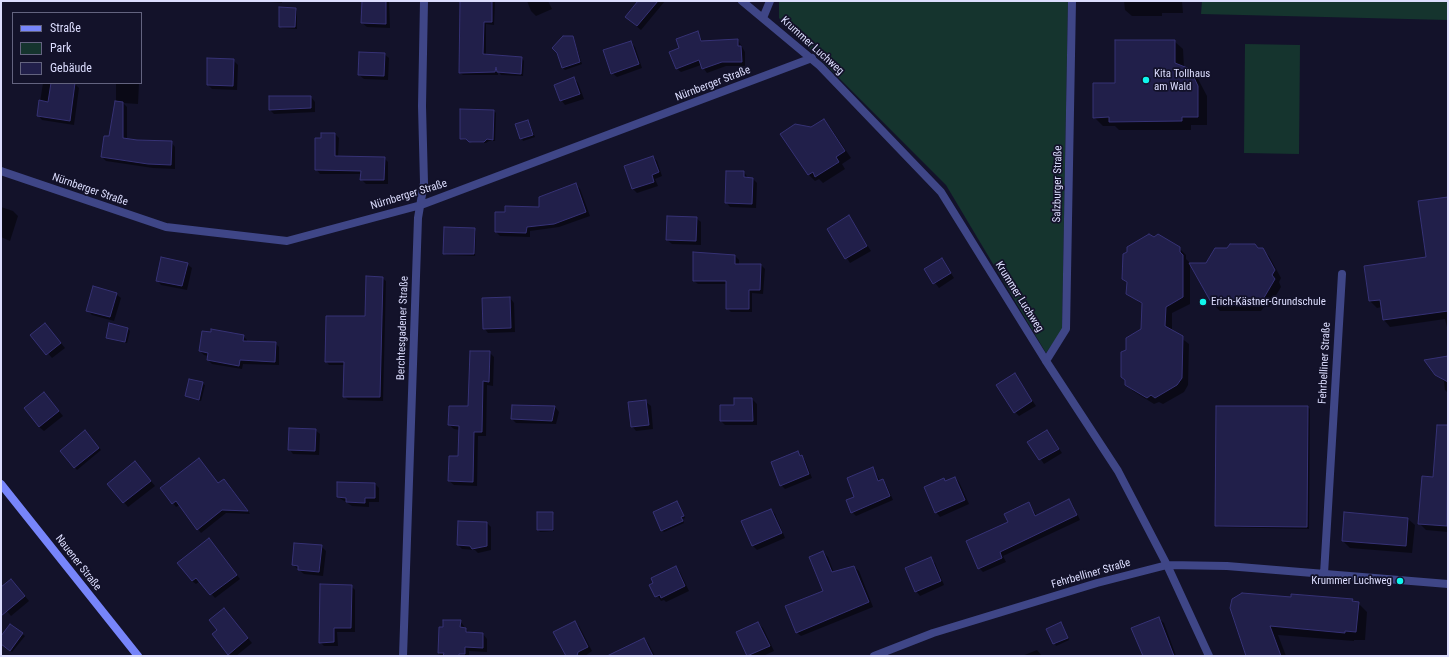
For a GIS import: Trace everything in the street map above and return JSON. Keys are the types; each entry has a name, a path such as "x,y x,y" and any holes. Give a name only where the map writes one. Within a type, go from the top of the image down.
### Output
{"main road":[{"name":"Nauener Straße","path":"1,484 138,656"}],"street":[{"name":"Berchtesgadener Straße","path":"403,656 418,218 424,183 422,106 424,1"},
{"name":"Krummer Luchweg","path":"742,1 812,58 941,192 1046,361 1118,471 1167,565 1209,656"},
{"path":"763,18 770,1"},
{"name":"Salzburger Straße","path":"1046,361 1066,329 1072,1"},
{"name":"Nürnberger Straße","path":"1,171 166,227 287,241 421,205 812,58"},
{"name":"Fehrbelliner Straße","path":"1324,574 1342,274"},
{"name":"Fehrbelliner Straße","path":"874,656 946,629 1097,583 1167,565 1227,566 1448,584"}],"green space":[{"path":"779,1 1068,1 1062,330 1046,353 946,185 779,18"},
{"path":"1202,1 1448,1 1448,20 1201,14"},
{"path":"1245,44 1300,45 1299,154 1244,153"}],"building":[{"path":"362,1 386,1 386,24 361,23"},
{"path":"460,1 492,1 492,22 484,22 483,54 522,57 521,74 497,72 496,67 495,72 459,73"},
{"path":"638,1 658,1 637,26 625,17"},
{"path":"279,7 296,8 295,27 279,27"},
{"path":"698,31 701,41 738,39 738,46 741,46 742,62 722,62 702,69 699,60 676,69 669,52 679,48 676,39"},
{"path":"563,36 573,36 580,62 562,68 557,53 552,48"},
{"path":"1115,40 1175,40 1175,63 1190,69 1198,86 1198,117 1182,117 1182,121 1109,122 1109,117 1093,118 1093,83 1115,83"},
{"path":"631,41 639,64 611,74 603,50"},
{"path":"359,52 385,53 384,76 358,75"},
{"path":"207,58 234,59 233,86 207,85"},
{"path":"574,77 580,94 560,101 554,85"},
{"path":"51,84 75,84 70,121 37,116 39,100 48,102"},
{"path":"269,96 311,96 311,108 269,110"},
{"path":"115,101 123,102 123,138 172,141 171,165 148,164 101,157 104,136 109,136"},
{"path":"460,109 494,110 493,140 487,139 484,142 469,142 466,139 460,139"},
{"path":"824,119 845,151 836,157 839,162 815,177 813,172 808,175 780,134 795,124 811,127"},
{"path":"528,120 533,135 520,139 515,124"},
{"path":"321,133 335,133 335,156 385,157 384,180 360,180 361,171 315,170 315,138 321,138"},
{"path":"653,156 659,172 652,175 654,182 632,189 624,166"},
{"path":"726,171 744,171 744,177 753,178 752,204 725,203"},
{"path":"576,183 586,212 554,224 527,227 526,233 495,232 495,212 505,212 505,206 539,207 539,197"},
{"path":"1448,197 1448,311 1383,320 1380,300 1369,301 1364,266 1426,257 1418,201"},
{"path":"849,215 867,246 845,259 827,229"},
{"path":"667,216 697,217 696,241 666,240"},
{"path":"444,227 475,228 474,254 443,254"},
{"path":"1149,234 1154,237 1158,234 1180,247 1180,252 1183,255 1183,297 1166,307 1165,326 1183,336 1182,378 1177,385 1155,398 1151,395 1147,398 1125,385 1125,380 1121,377 1121,352 1126,350 1126,338 1141,329 1142,303 1126,294 1127,282 1122,279 1123,254 1127,252 1127,247"},
{"path":"1230,244 1255,244 1258,248 1263,248 1275,270 1272,275 1275,279 1262,301 1257,301 1254,305 1212,304 1189,263 1206,263 1215,248 1227,248"},
{"path":"693,252 735,255 735,264 761,264 760,290 749,290 749,309 726,309 726,281 693,281"},
{"path":"161,257 188,263 182,286 156,281"},
{"path":"942,258 951,273 933,284 924,269"},
{"path":"366,276 383,277 380,397 343,397 344,362 325,362 326,316 365,316"},
{"path":"93,286 117,293 110,317 86,311"},
{"path":"510,297 511,328 483,329 482,298"},
{"path":"45,323 61,343 46,355 30,335"},
{"path":"109,323 128,328 125,342 106,338"},
{"path":"211,329 244,335 243,341 276,342 275,362 240,360 239,366 207,360 208,353 199,351 202,331 211,332"},
{"path":"470,351 490,351 489,382 483,381 482,432 474,432 473,482 448,481 449,456 458,456 459,426 448,425 449,406 468,406"},
{"path":"1448,356 1448,382 1435,375 1424,360"},
{"path":"1015,373 1032,401 1014,413 996,385"},
{"path":"189,379 203,382 199,400 185,396"},
{"path":"44,392 59,411 39,427 24,408"},
{"path":"734,398 752,398 753,421 720,421 720,405 734,405"},
{"path":"646,400 649,425 631,427 628,402"},
{"path":"512,405 555,406 552,421 511,419"},
{"path":"1216,406 1308,406 1307,527 1215,526"},
{"path":"1437,425 1448,425 1447,526 1418,524 1422,476 1433,477"},
{"path":"289,428 316,429 315,451 288,450"},
{"path":"85,430 99,448 74,468 60,451"},
{"path":"1047,430 1059,449 1039,460 1027,442"},
{"path":"798,451 800,456 802,455 809,474 780,486 771,462"},
{"path":"199,458 218,483 224,479 248,511 222,510 197,530 176,501 172,504 160,488"},
{"path":"135,461 151,481 123,503 107,484"},
{"path":"873,467 878,481 883,479 890,496 851,513 846,500 854,497 847,478"},
{"path":"955,477 965,500 935,513 924,487 944,478 945,481"},
{"path":"337,482 375,483 375,498 365,498 365,503 346,502 346,498 337,497"},
{"path":"1069,499 1077,515 1000,552 1002,558 978,569 966,541 1008,522 1004,514 1029,502 1035,516"},
{"path":"677,501 684,516 681,517 683,521 661,531 653,512"},
{"path":"771,509 782,533 752,546 741,521"},
{"path":"537,512 553,512 553,530 537,530"},
{"path":"1344,512 1408,518 1406,546 1342,541"},
{"path":"458,521 487,522 487,546 472,549 470,546 457,545"},
{"path":"209,538 237,575 210,595 196,578 192,581 177,563"},
{"path":"294,543 322,545 319,572 298,570 298,566 292,565"},
{"path":"823,551 832,572 854,566 869,602 796,633 785,606 823,591 809,557"},
{"path":"931,557 941,581 915,592 905,568"},
{"path":"676,566 685,586 661,598 660,595 655,597 649,585 653,583 651,578"},
{"path":"11,579 25,596 1,616 1,587"},
{"path":"320,584 352,585 351,628 334,628 334,642 319,643"},
{"path":"1242,593 1291,597 1291,594 1353,599 1352,601 1359,602 1356,632 1345,631 1345,633 1270,626 1281,656 1246,656 1230,608 1232,599"},
{"path":"224,608 248,638 228,655 212,634 217,630 209,620"},
{"path":"1159,617 1174,656 1143,656 1131,628"},
{"path":"443,620 461,620 460,627 466,628 466,632 483,633 483,648 465,647 465,654 459,654 459,656 443,656 444,653 438,653 439,627 443,627"},
{"path":"575,621 588,647 578,652 577,656 566,656 553,632"},
{"path":"758,622 770,646 747,656 736,632"},
{"path":"1061,622 1068,638 1053,644 1046,629"},
{"path":"10,624 23,633 10,651 1,644 1,636"},
{"path":"644,638 653,656 607,656"}],"place":[{"name":"Kita Tollhaus am Wald","path":"1146,80"},
{"name":"Erich-Kästner-Grundschule","path":"1203,302"},
{"name":"Krummer Luchweg","path":"1400,581"}]}
